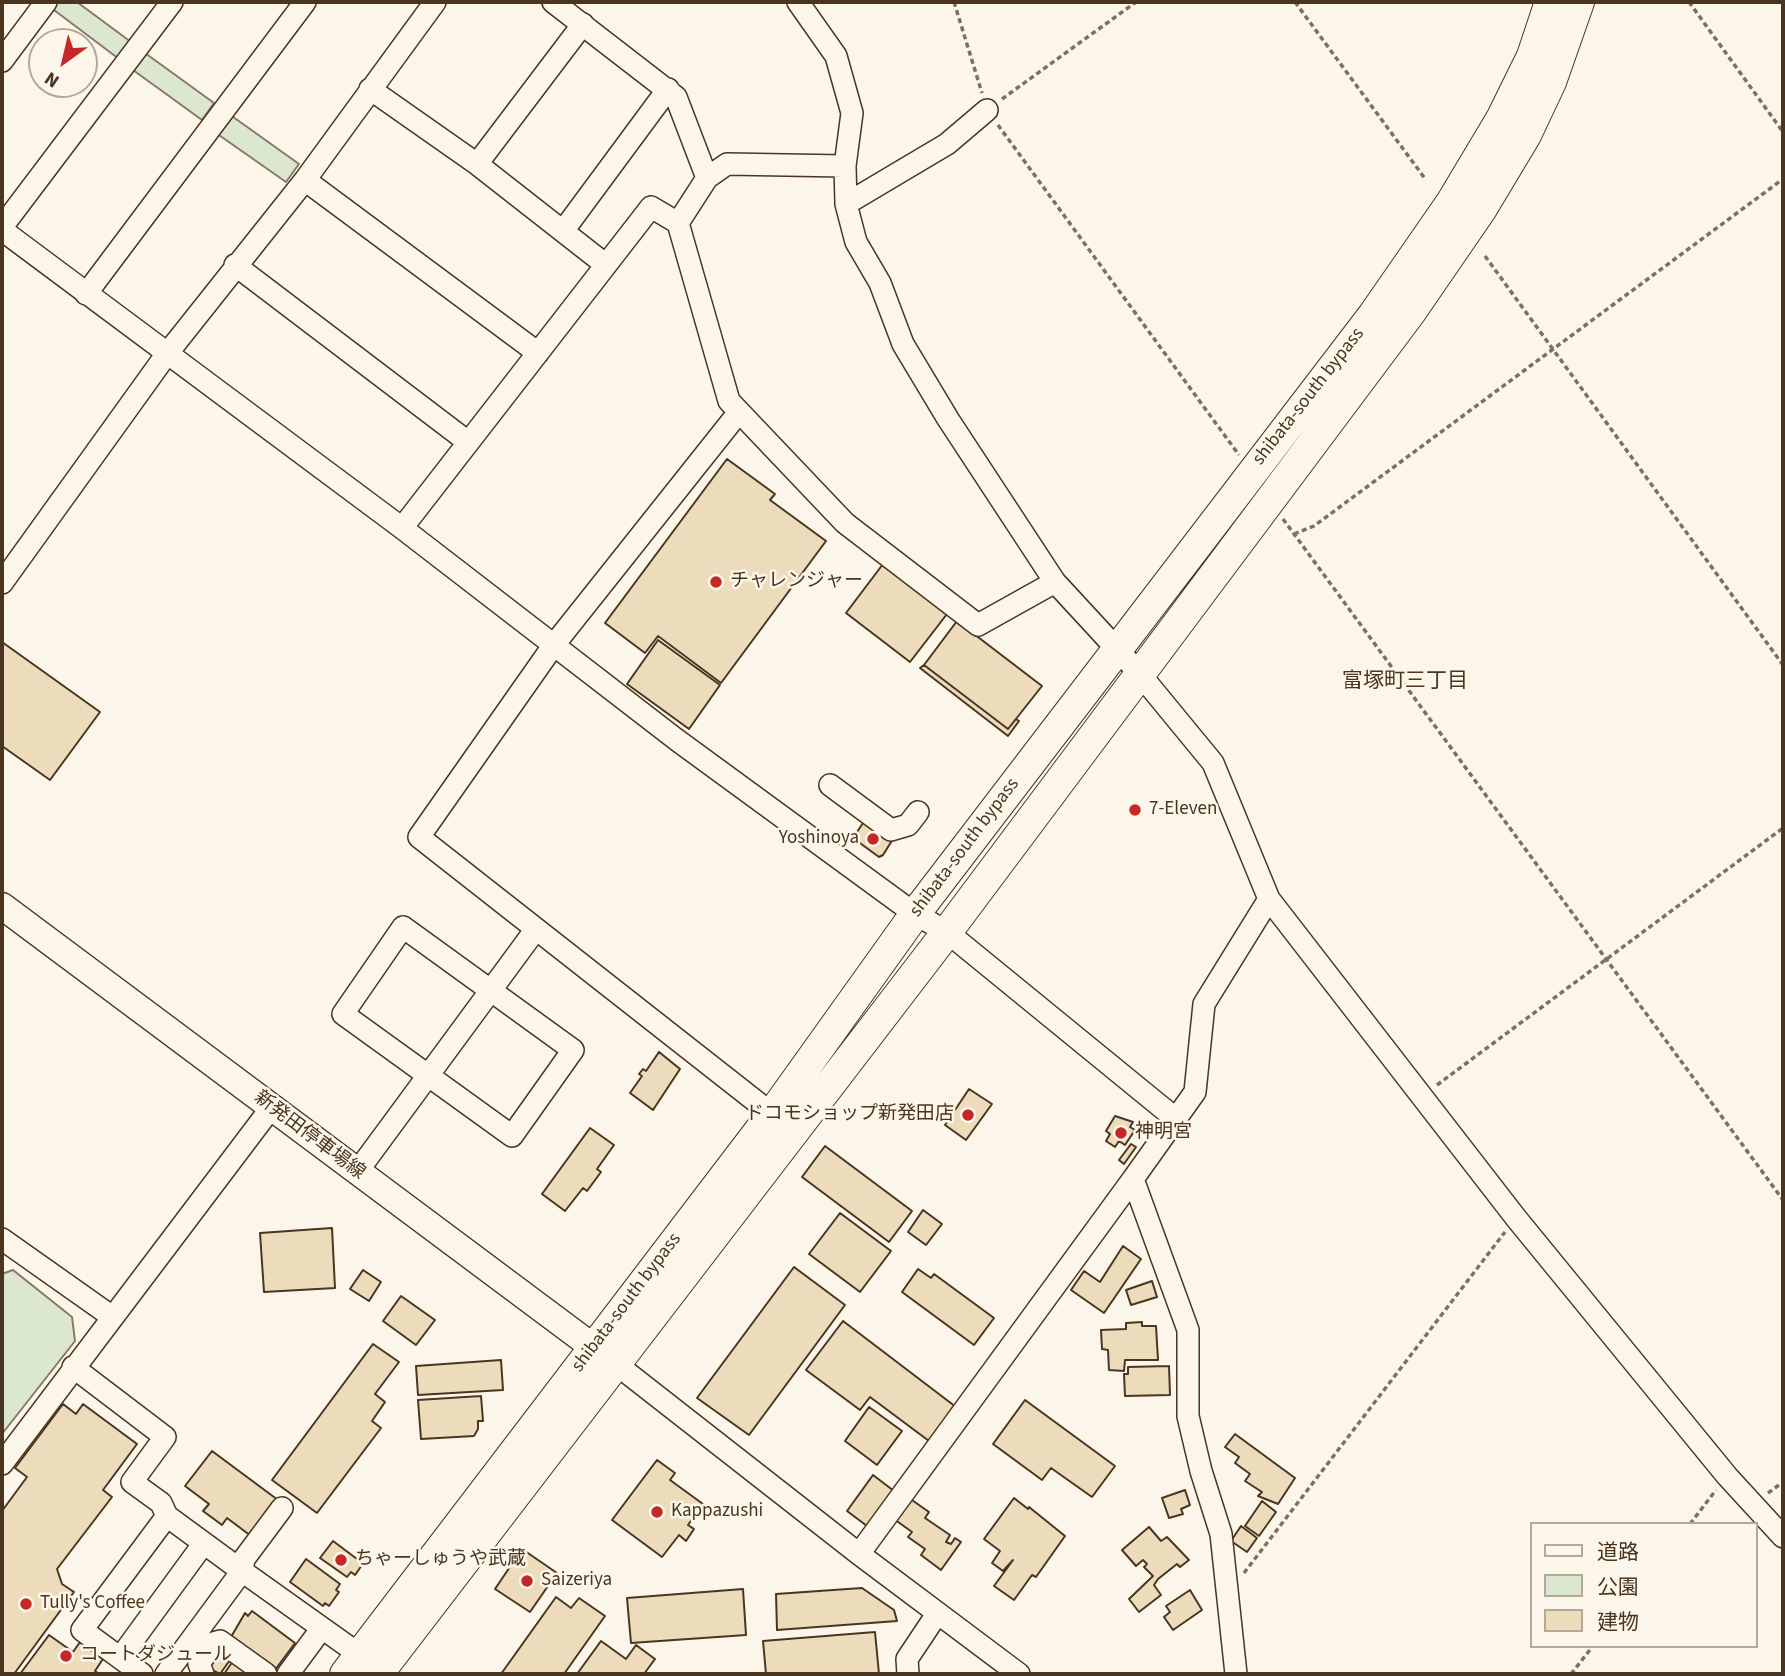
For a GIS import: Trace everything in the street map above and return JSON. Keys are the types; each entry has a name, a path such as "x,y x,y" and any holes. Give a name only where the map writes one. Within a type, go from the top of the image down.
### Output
{"highway":[{"name":"shibata-south bypass","path":"605,1356 772,1114 915,914 1373,315 1452,201 1501,119 1532,56 1550,2"},
{"name":"shibata-south bypass","path":"361,1668 605,1356 947,932 1411,312 1481,210 1525,135 1551,82 1578,2"}],"main road":[{"name":"新発田停車場線","path":"2,906 605,1356"}],"street":[{"path":"2,61 46,2"},
{"path":"172,2 2,229 166,355 402,528 553,646 915,914 947,932 1176,1119"},
{"path":"86,294 304,2"},
{"path":"8,575 166,355 234,265 304,180 436,2"},
{"path":"553,2 676,97 707,178"},
{"path":"798,2 836,56 852,113 845,166 845,204 856,242 880,283 903,344 1055,582 1139,673 1213,763 1269,899 1420,1097 1727,1476 1783,1536"},
{"path":"477,164 583,24"},
{"path":"370,89 477,164 606,265"},
{"path":"563,232 668,89"},
{"path":"845,204 947,144 987,110"},
{"path":"678,223 707,178 727,164 845,166"},
{"path":"304,180 538,353"},
{"path":"402,528 651,207 678,223 729,401 845,523 978,625 1055,582"},
{"path":"234,265 468,442"},
{"path":"739,412 553,646 419,837 772,1114"},
{"path":"830,785 891,830 908,825 918,811"},
{"path":"859,1554 1195,1092 1204,1004 1269,899"},
{"path":"403,927 573,1050 512,1136 428,1076 343,1014 403,927"},
{"path":"357,1172 536,929"},
{"path":"2,1464 271,1108"},
{"path":"1133,1179 1188,1330 1188,1416 1201,1471 1221,1534 1236,1674"},
{"path":"3,1243 111,1317"},
{"path":"605,1356 1018,1674"},
{"path":"73,1367 165,1437 132,1482 161,1503 167,1517 322,1628 361,1668"},
{"path":"166,1674 243,1571 244,1559 282,1508"},
{"path":"142,1674 82,1630 167,1517"},
{"path":"120,1658 204,1544"},
{"path":"908,1674 907,1659 937,1614"},
{"path":"288,1674 322,1628"},
{"path":"203,1674 199,1664 213,1643 220,1641 266,1674"}],"path":[{"path":"954,2 987,110 1252,471"},
{"path":"987,110 1136,2"},
{"path":"1295,2 1426,180"},
{"path":"1689,2 1783,132"},
{"path":"1294,534 1314,526 1783,179"},
{"path":"1485,256 1783,665"},
{"path":"1270,502 1783,1200"},
{"path":"1420,1097 1783,828"},
{"path":"1228,1594 1516,1218"},
{"path":"1692,1522 1727,1476"},
{"path":"1571,1674 1591,1648"}],"green space":[{"path":"54,2 77,2 131,42 119,59 98,43 98,28 78,28 50,7"},
{"path":"145,53 214,103 202,120 133,70"},
{"path":"229,114 299,164 286,182 216,133"},
{"path":"13,1270 72,1317 75,1341 2,1434 2,1274"}],"building":[{"name":"チャレンジャー","path":"727,459 775,494 770,500 826,541 721,683 658,636 645,653 605,623"},
{"path":"883,564 947,614 910,662 846,613"},
{"path":"957,621 1042,686 1008,729 924,665"},
{"path":"658,640 720,685 689,729 627,684"},
{"path":"2,642 100,712 50,780 2,746"},
{"path":"924,665 1008,729 1016,719 1019,721 1008,736 920,668"},
{"name":"Yoshinoya","path":"865,820 893,839 879,857 853,838"},
{"path":"659,1052 680,1069 653,1110 630,1093 642,1076 639,1074 643,1069 646,1071"},
{"name":"ドコモショップ新発田店","path":"969,1089 992,1104 966,1140 945,1125"},
{"name":"神明宮","path":"1115,1116 1133,1122 1130,1127 1135,1130 1125,1145 1119,1141 1115,1147 1106,1141 1110,1134 1106,1131"},
{"path":"590,1128 614,1145 597,1169 601,1172 587,1191 583,1188 565,1211 542,1194"},
{"path":"1131,1144 1136,1147 1124,1164 1119,1160"},
{"path":"825,1146 912,1211 889,1242 802,1177"},
{"path":"923,1210 942,1224 926,1245 908,1232"},
{"path":"840,1213 891,1251 860,1292 809,1254"},
{"path":"332,1228 335,1288 264,1292 260,1233"},
{"path":"1123,1246 1141,1259 1104,1313 1071,1290 1084,1271 1100,1282"},
{"path":"794,1267 845,1305 749,1435 697,1398"},
{"path":"918,1269 931,1278 934,1274 994,1318 974,1345 902,1292"},
{"path":"363,1270 381,1282 369,1301 350,1289"},
{"path":"1152,1281 1157,1297 1131,1305 1126,1290"},
{"path":"401,1296 435,1320 416,1345 383,1321"},
{"path":"843,1321 956,1407 929,1441 870,1397 860,1410 806,1370"},
{"path":"1142,1322 1142,1326 1156,1326 1158,1360 1125,1360 1124,1371 1109,1370 1108,1350 1102,1349 1101,1330 1126,1329 1126,1323"},
{"path":"373,1344 399,1362 375,1394 385,1402 372,1421 381,1428 317,1513 272,1480"},
{"path":"501,1360 503,1390 418,1395 416,1366"},
{"path":"1169,1366 1170,1395 1125,1396 1124,1374 1128,1374 1128,1367"},
{"path":"481,1396 483,1421 478,1421 474,1436 421,1439 418,1400"},
{"path":"1025,1400 1115,1466 1092,1497 1051,1468 1042,1480 993,1444"},
{"path":"63,1404 76,1414 83,1404 137,1444 103,1490 112,1497 57,1569 62,1584 74,1592 14,1674 2,1674 2,1511 27,1477 15,1468"},
{"path":"869,1407 902,1431 877,1465 845,1441"},
{"path":"1235,1434 1295,1478 1278,1504 1258,1496 1262,1492 1245,1481 1250,1474 1235,1463 1239,1457 1225,1447"},
{"path":"212,1451 278,1500 251,1536 227,1518 222,1525 203,1511 209,1504 185,1486"},
{"name":"Kappazushi","path":"657,1460 675,1473 670,1480 703,1504 688,1525 694,1529 686,1541 679,1535 662,1557 612,1520"},
{"path":"873,1475 894,1491 867,1526 847,1511"},
{"path":"1185,1490 1190,1505 1181,1509 1183,1514 1169,1518 1162,1498"},
{"path":"909,1498 929,1512 925,1518 950,1535 946,1542 951,1544 955,1538 961,1542 941,1570 921,1555 925,1549 908,1537 912,1532 894,1519"},
{"path":"1014,1498 1065,1536 1036,1577 1032,1575 1014,1600 994,1586 1013,1560 1003,1571 992,1563 1000,1551 984,1539"},
{"path":"1262,1501 1276,1512 1259,1536 1245,1526"},
{"path":"1241,1526 1257,1538 1247,1552 1231,1541"},
{"path":"1149,1527 1161,1541 1167,1537 1189,1560 1180,1567 1177,1564 1158,1579 1154,1585 1161,1595 1139,1612 1129,1599 1153,1576 1144,1567 1147,1564 1143,1560 1136,1566 1122,1550"},
{"name":"ちゃーしゅうや武蔵","path":"333,1541 361,1562 362,1565 355,1575 351,1572 347,1577 320,1558"},
{"path":"522,1549 557,1573 530,1612 495,1589"},
{"path":"306,1559 340,1584 336,1590 339,1592 329,1606 325,1603 323,1606 290,1582"},
{"path":"862,1588 894,1610 897,1621 777,1630 776,1594"},
{"path":"743,1589 746,1635 631,1643 627,1598"},
{"path":"1190,1590 1202,1610 1173,1630 1164,1617 1170,1612 1166,1606"},
{"path":"556,1597 571,1608 579,1598 605,1616 564,1674 501,1674"},
{"path":"252,1611 295,1643 275,1670 231,1637 245,1613 248,1616"},
{"path":"875,1632 879,1674 766,1674 763,1641"},
{"name":"コートダジュール","path":"49,1635 73,1652 80,1642 103,1659 95,1671 99,1674 20,1674"},
{"path":"601,1641 626,1659 636,1645 655,1659 644,1674 577,1674"},
{"path":"217,1651 230,1660 220,1674 206,1667"},
{"path":"233,1661 261,1674 224,1674"}],"place":[{"name":"チャレンジャー","path":"716,582"},
{"name":"7-Eleven","path":"1135,810"},
{"name":"Yoshinoya","path":"873,839"},
{"name":"ドコモショップ新発田店","path":"968,1115"},
{"name":"神明宮","path":"1121,1133"},
{"name":"Kappazushi","path":"657,1512"},
{"name":"ちゃーしゅうや武蔵","path":"341,1560"},
{"name":"Saizeriya","path":"527,1581"},
{"name":"Tully's Coffee","path":"26,1604"},
{"name":"コートダジュール","path":"66,1656"}],"district":[{"name":"富塚町三丁目","path":"1405,682"}]}
